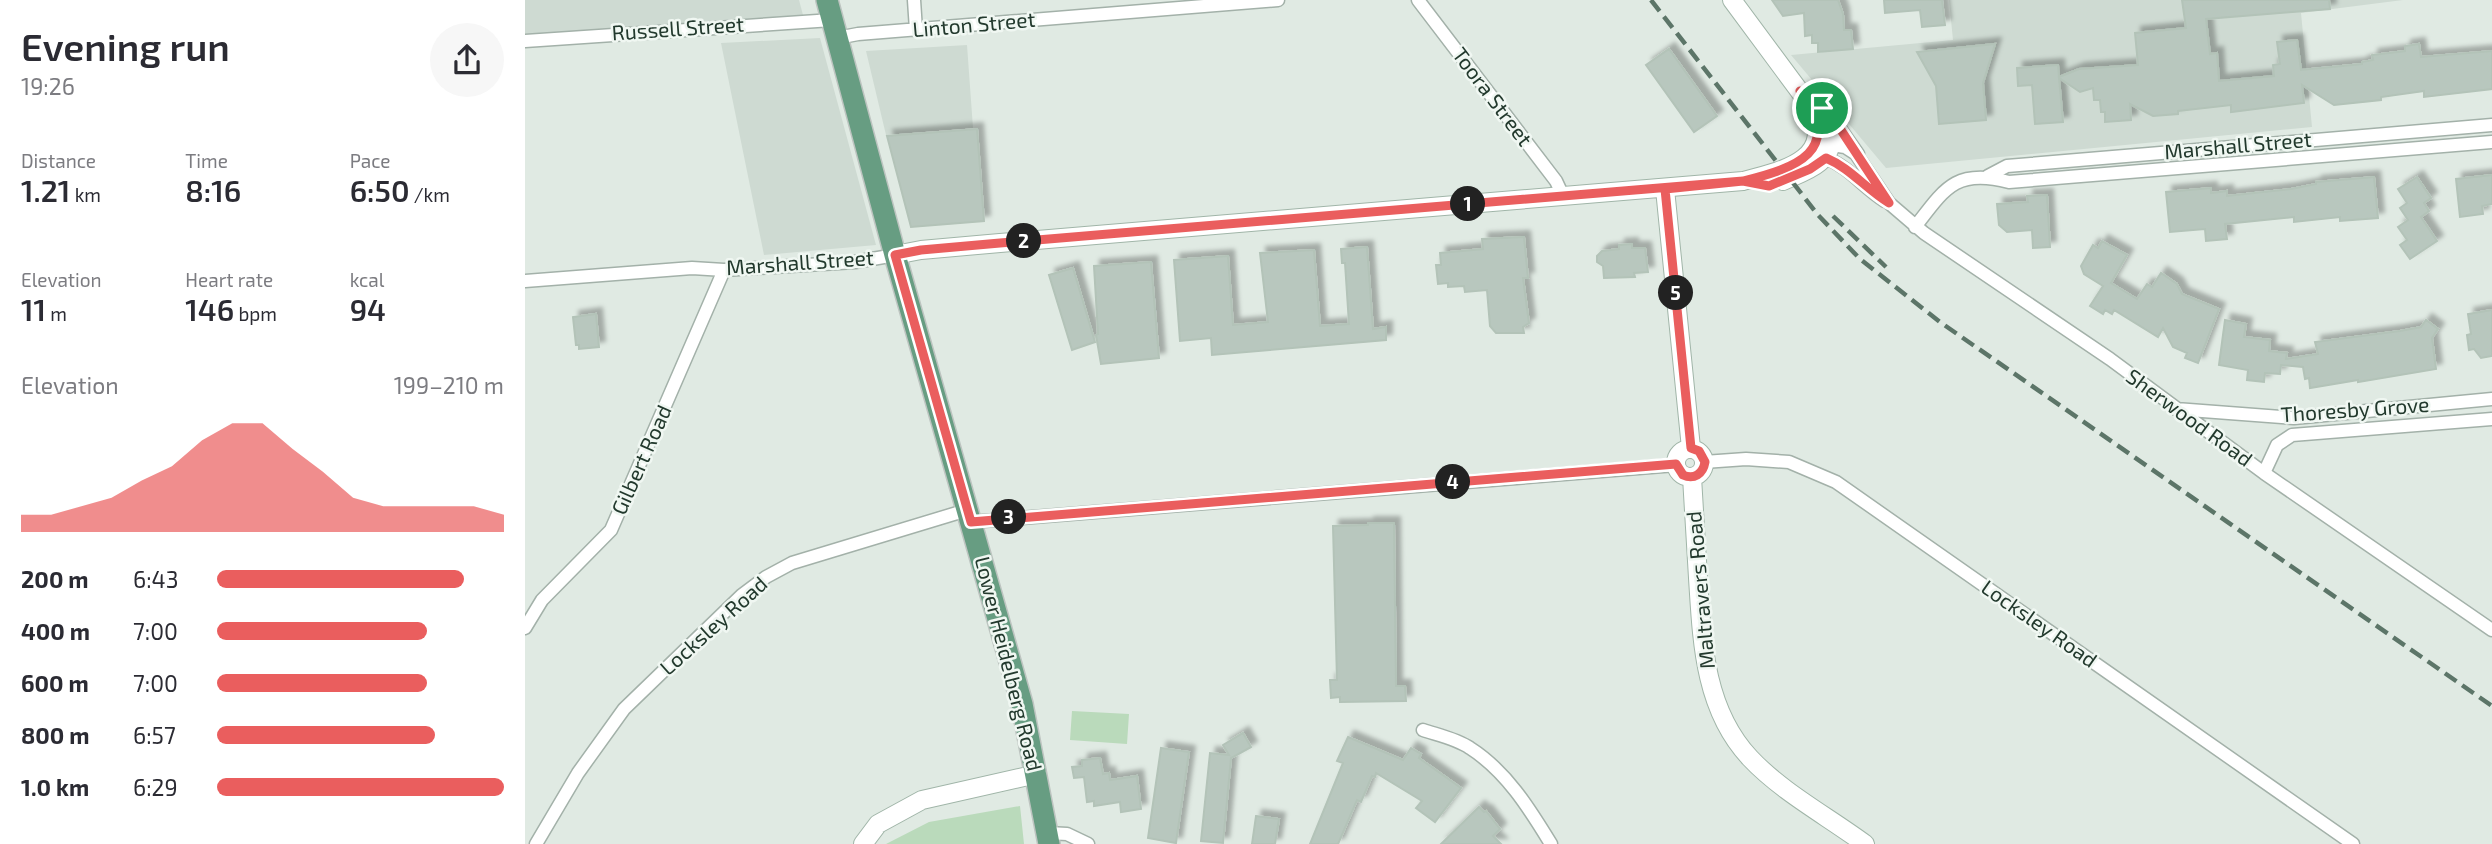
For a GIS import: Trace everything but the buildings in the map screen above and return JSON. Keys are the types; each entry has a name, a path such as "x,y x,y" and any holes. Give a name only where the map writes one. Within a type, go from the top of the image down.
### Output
{"main road":[{"name":"Lower Heidelberg Road","path":"832,19 895,255 1019,693 1049,838"}],"street":[{"path":"914,0 916,30"},
{"name":"Linton Street","path":"832,19 916,30 1278,0"},
{"name":"Toora Street","path":"1418,0 1556,181 1563,196"},
{"path":"1732,0 1830,131 1824,149"},
{"name":"Russell Street","path":"525,41 832,19"},
{"path":"1804,97 1832,117 1866,167"},
{"name":"Marshall Street","path":"1915,227 1940,195 1956,182 1987,176 2007,166 2492,125"},
{"name":"Marshall Street","path":"1987,176 2009,182 2492,142"},
{"name":"Marshall Street","path":"525,281 692,268 725,270 855,262 921,250 1665,189 1743,181 1789,166 1811,151 1824,149"},
{"name":"Sherwood Road","path":"1824,149 1854,152 1889,203"},
{"name":"Sherwood Road","path":"1824,149 1868,190 1889,203 1915,227 2110,359 2264,473 2492,630"},
{"path":"1665,189 1691,448"},
{"name":"Gilbert Road","path":"525,628 542,600 611,530 725,270"},
{"name":"Thoresby Grove","path":"2176,409 2294,418 2492,399"},
{"name":"Thoresby Grove","path":"2264,473 2277,445 2292,435 2492,419"},
{"path":"1691,448 1699,451 1705,462 1701,472 1692,477 1679,472 1676,464 1678,455 1691,448"},
{"name":"Locksley Road","path":"1705,462 1745,459 1789,462 1836,482 2353,844"},
{"name":"Locksley Road","path":"535,844 578,773 624,709 742,596 766,577 792,563 969,516 1676,464"},
{"name":"Maltravers Road","path":"1692,477 1702,632 1708,675 1723,719 1739,744 1764,771 1865,844"},
{"path":"1423,730 1469,747 1502,776 1528,806 1551,844"},
{"path":"863,844 878,824 922,800 1037,774"},
{"path":"1049,838 1067,834 1089,844"}],"shaded area":[{"path":"525,0 799,0 803,15 525,35"},
{"path":"1949,0 2403,0 2301,13 2312,127 1886,168 1791,55 1953,40"},
{"path":"820,38 876,245 764,255 721,43"},
{"path":"967,45 973,128 886,135 866,51"}],"green space":[{"path":"1072,711 1129,714 1127,744 1070,740"},
{"path":"1020,806 1024,844 886,844 929,822"}],"railway":[{"path":"1651,0 1818,215 1860,259 1940,322 2492,706"},
{"path":"1833,216 1886,267"}],"route":[{"path":"1822,108 1800,91 1817,123 1818,138 1815,147 1785,168 1743,181 1000,243 895,255 971,522 1000,517 1676,464 1679,472 1687,477 1699,475 1705,462 1699,451 1691,448 1665,189 1743,181 1769,186 1810,169 1826,158 1843,166 1868,190 1889,203 1856,149 1822,108"}]}
